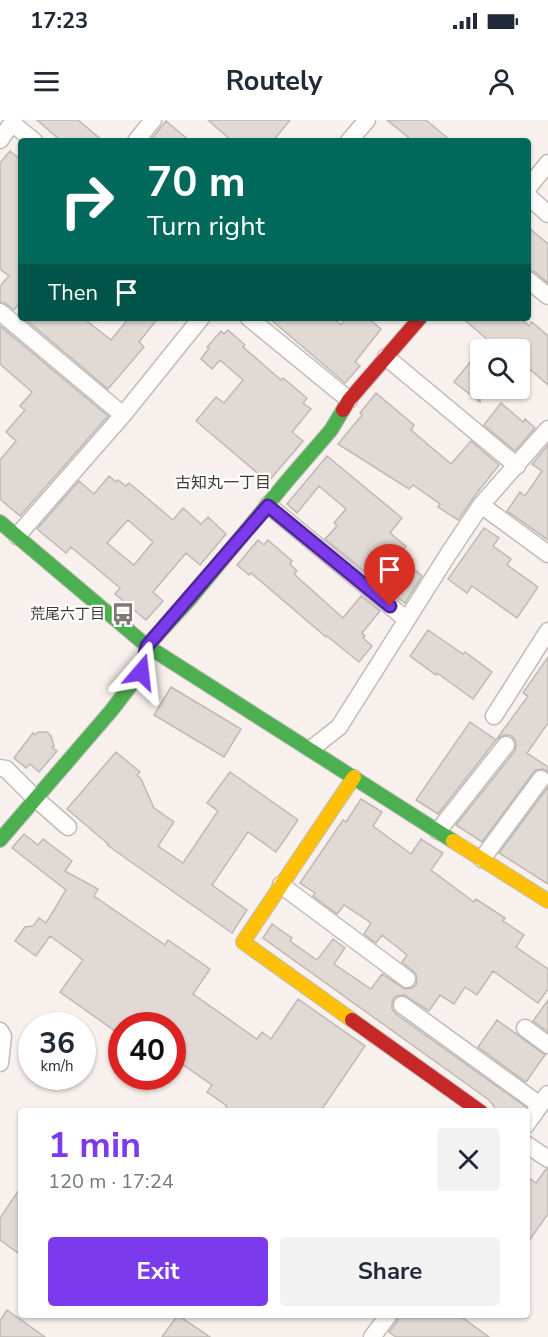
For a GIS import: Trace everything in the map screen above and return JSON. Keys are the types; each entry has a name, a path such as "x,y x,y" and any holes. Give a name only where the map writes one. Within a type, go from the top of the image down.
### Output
{"street":[{"path":"138,138 153,120"},
{"path":"352,138 367,120"},
{"path":"0,140 13,121 31,138"},
{"path":"531,184 548,163"},
{"path":"531,199 548,214"},
{"path":"531,282 548,296"},
{"path":"0,312 123,415"},
{"path":"17,536 123,415 199,321"},
{"path":"253,321 349,400"},
{"path":"0,840 111,711 141,672 147,646 332,430 349,400 417,321"},
{"path":"386,357 517,466"},
{"path":"311,749 339,727 481,505 548,429"},
{"path":"481,505 548,554"},
{"path":"268,506 407,620"},
{"path":"0,522 147,646 548,901"},
{"path":"494,716 548,631"},
{"path":"438,831 506,745"},
{"path":"0,768 6,769 68,828"},
{"path":"354,777 243,942 475,1108"},
{"path":"482,859 541,779"},
{"path":"281,885 407,979"},
{"path":"402,1005 544,1100 530,1119"},
{"path":"525,1028 548,1045"},
{"path":"0,1030 3,1036 0,1063"},
{"path":"530,1147 548,1159"},
{"path":"372,1337 386,1318"}],"building":[{"path":"37,120 78,120 99,138 58,138"},
{"path":"208,120 290,120 275,138 229,138"},
{"path":"387,120 426,120 447,138 409,138"},
{"path":"166,121 186,138 152,138"},
{"path":"10,151 18,158 18,305 14,310 0,302 0,286 9,276 0,269 0,163"},
{"path":"531,230 548,244 548,283 531,271"},
{"path":"28,321 87,321 111,340 127,321 156,321 139,342 144,347 108,389"},
{"path":"273,321 336,321 341,325 344,321 372,321 381,329 355,362 360,366 345,383"},
{"path":"466,321 523,321 529,326 532,322 548,336 548,385 530,369 530,339 487,339"},
{"path":"0,326 108,416 20,516 0,499 0,460 16,441 6,432 25,410 20,406 32,392 0,364"},
{"path":"228,330 245,345 243,347 281,380 283,378 307,398 303,403 311,409 292,432 303,441 268,482 196,421 216,397 224,403 243,380 220,360 212,369 201,359 209,348 207,347 221,331 224,334"},
{"path":"470,362 470,394 454,382"},
{"path":"376,393 414,425 411,430 451,464 471,441 499,465 458,520 438,507 440,504 413,485 409,489 338,444 362,415 360,413"},
{"path":"501,403 523,422 525,419 535,428 515,451 484,425"},
{"path":"548,445 548,540 507,511 520,492 525,496 542,471 532,464"},
{"path":"327,456 402,518 390,533 406,546 398,556 422,576 405,603 325,539 337,526 334,523 346,509 319,486 297,513 287,504"},
{"path":"109,476 126,486 129,483 173,520 183,508 201,524 208,517 226,534 200,565 186,553 153,592 163,601 146,620 115,594 120,588 71,547 66,553 37,529 79,481 94,494","holes":["128,520 153,542 134,565 107,543"]},
{"path":"484,528 499,538 493,546 511,559 507,565 538,587 517,618 472,586 467,593 448,579"},
{"path":"258,540 264,545 268,540 292,561 290,564 297,571 294,574 343,618 361,596 380,611 362,633 365,636 363,638 372,646 359,662 251,573 249,575 237,565"},
{"path":"428,630 463,654 465,652 492,672 473,699 410,656"},
{"path":"548,657 548,723 527,753 548,767 548,771 542,769 533,773 482,842 456,825 515,751 516,742 512,736 503,735 496,740 528,696 523,693"},
{"path":"171,687 241,729 224,757 154,715"},
{"path":"470,722 496,740 438,814 416,800"},
{"path":"38,732 47,732 51,736 54,746 52,747 57,751 39,772 30,764 26,768 14,758 33,733 35,735"},
{"path":"116,752 140,772 137,775 154,808 174,822 158,846 183,863 218,811 207,803 230,772 298,820 276,852 248,832 212,885 247,910 232,933 107,845 67,809"},
{"path":"548,787 548,884 499,853"},
{"path":"361,799 382,812 373,826 411,854 421,839 443,853 431,870 474,902 476,899 505,918 503,921 524,935 516,947 548,969 548,989 538,1003 493,971 477,995 465,987 454,1004 440,995 429,1011 404,995 394,998 392,1003 392,1009 396,1014 525,1108 494,1108 489,1100 263,938 272,924 292,938 290,941 317,960 333,939 345,948 334,964 371,989 382,974 405,989 416,985 416,974 402,962 407,955 382,935 376,943 364,934 371,923 344,905 337,914 313,896 315,893 300,883 343,820 346,822"},
{"path":"24,834 38,845 43,839 72,861 65,871 98,889 94,896 165,945 168,940 210,969 193,994 257,1039 262,1032 271,1039 298,999 365,1046 323,1108 226,1108 227,1106 207,1092 212,1085 186,1067 186,1012 108,1012 108,1026 96,1018 96,1012 88,1012 60,992 83,960 50,936 36,956 15,941 25,927 33,926 39,918 46,923 66,890 12,848"},
{"path":"548,1000 548,1032 533,1021"},
{"path":"497,1020 545,1055 526,1082 478,1047"},
{"path":"548,1169 548,1214 530,1239 530,1179 536,1183"},
{"path":"18,1191 18,1253 0,1240 0,1218"},
{"path":"7,1310 45,1337 0,1337 0,1321"},
{"path":"176,1318 182,1318 210,1337 162,1337"},
{"path":"398,1318 463,1318 489,1337 396,1337 389,1332"}],"traffic: fast":[{"path":"0,840 111,711 141,672 147,646 190,599 331,430 343,410"},
{"path":"0,522 147,646 453,841"}],"traffic: slow":[{"path":"352,1020 243,942 354,777"},
{"path":"453,841 548,901"}],"traffic: jam":[{"path":"343,410 349,400 417,321"},
{"path":"352,1020 475,1108"}],"place":[{"name":"荒尾六丁目","path":"123,614"}],"district":[{"name":"古知丸一丁目","path":"223,483"}],"route":[{"path":"141,672 147,646 268,506 390,606"}]}
